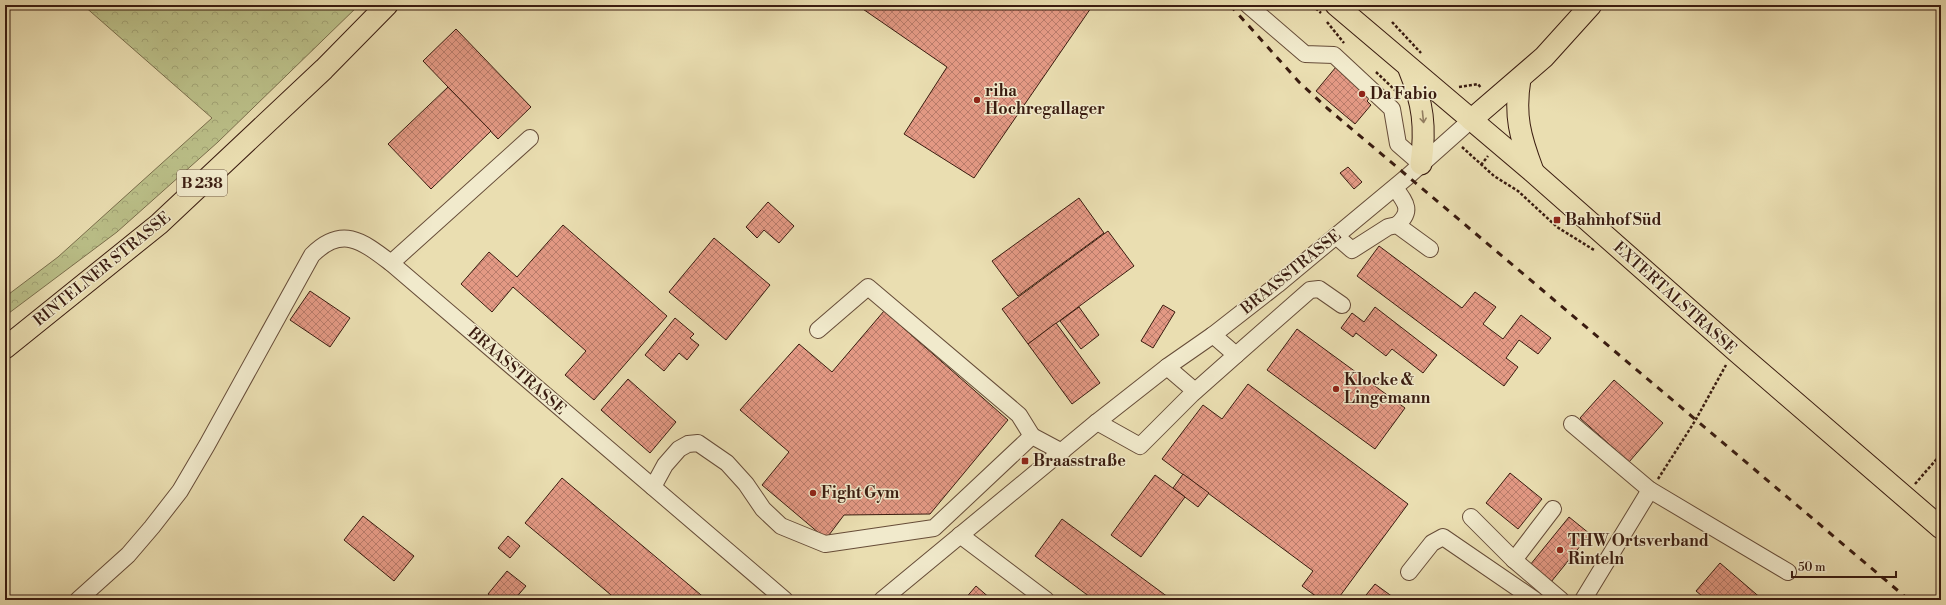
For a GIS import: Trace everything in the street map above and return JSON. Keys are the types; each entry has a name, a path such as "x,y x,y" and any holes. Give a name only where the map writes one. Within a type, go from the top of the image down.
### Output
{"main road":[{"name":"RINTELNER STRASSE","path":"5,348 159,224 324,69 387,5"},
{"name":"EXTERTALSTRASSE","path":"1336,5 1417,62 1471,120 1533,172 1736,352 1941,528"},
{"path":"1471,120 1520,79 1559,42 1591,5"},
{"path":"1417,62 1419,94 1424,118 1422,164"},
{"path":"1520,79 1518,96 1518,126 1533,172"}],"street":[{"path":"1248,5 1305,54 1334,55 1392,110 1398,144 1422,164"},
{"name":"BRAASSTRASSE","path":"890,598 991,509 1168,366 1277,285 1395,188 1471,120"},
{"path":"390,263 530,138"},
{"path":"1336,236 1352,250 1388,228 1397,225 1405,218 1407,211 1403,199 1395,188"},
{"path":"1397,225 1430,249"},
{"name":"BRAASSTRASSE","path":"78,600 128,555 180,491 312,255 322,245 332,240 348,238 369,246 390,263 785,600"},
{"path":"1277,285 1301,298"},
{"path":"818,330 868,287 1019,415 1032,436 1062,452"},
{"path":"1097,422 1140,446 1195,391 1310,290 1319,289 1342,304"},
{"path":"1213,334 1236,355"},
{"path":"1168,366 1195,391"},
{"path":"1572,424 1650,490 1788,572"},
{"path":"653,487 665,464 680,449 688,444 698,443 727,463 746,484 763,509 781,526 825,544 934,528 1032,436"},
{"path":"974,490 991,509"},
{"path":"1583,600 1650,490"},
{"path":"1514,560 1553,508"},
{"path":"1471,517 1514,560 1561,600"},
{"path":"960,535 1046,600"},
{"path":"1409,572 1432,543 1443,537 1535,600"}],"path":[{"path":"1312,5 1347,47"},
{"path":"1392,22 1417,62"},
{"path":"1372,69 1392,86 1401,97"},
{"path":"1451,137 1494,176 1518,191 1557,227 1595,251"},
{"path":"1650,490 1696,421 1727,363 1732,368"},
{"path":"1905,497 1941,454"}],"green space":[{"path":"83,5 308,5 310,7 312,5 359,5 218,142 117,232 5,316 5,297 58,257 212,118"}],"building":[{"name":"riha Hochregallager","path":"857,5 1093,5 974,178 904,134 947,67"},
{"path":"456,29 531,107 498,139 423,61"},
{"path":"1336,67 1371,96 1367,101 1371,105 1355,124 1316,91"},
{"path":"448,87 491,131 431,189 388,144"},
{"path":"1348,167 1362,182 1354,189 1340,173"},
{"path":"1079,198 1104,233 1018,296 992,261"},
{"path":"768,202 794,226 779,243 764,230 757,238 746,227"},
{"path":"563,225 667,316 594,400 565,375 586,351 513,287 492,312 461,284 489,252 517,277"},
{"path":"1108,231 1134,266 1028,344 1002,309"},
{"path":"714,238 770,285 726,340 669,292"},
{"path":"1379,246 1462,308 1475,292 1496,307 1483,324 1503,339 1521,315 1551,338 1538,354 1519,340 1506,358 1518,367 1504,386 1357,276"},
{"path":"310,291 350,318 330,347 290,320"},
{"path":"1163,305 1175,312 1153,348 1141,341"},
{"path":"1079,307 1099,335 1081,349 1060,321"},
{"path":"1375,307 1437,355 1423,373 1392,349 1386,356 1356,333 1353,337 1341,328 1352,313 1364,322"},
{"path":"884,311 1008,420 930,514 844,515 826,539 762,485 789,452 740,410 799,344 832,372"},
{"path":"675,318 694,334 690,338 699,345 687,360 679,353 664,371 645,355"},
{"path":"1056,323 1100,383 1072,404 1028,344"},
{"path":"1297,329 1405,408 1375,449 1267,370"},
{"path":"628,379 676,422 650,453 601,410"},
{"path":"1614,380 1663,423 1629,462 1580,418"},
{"path":"1248,384 1408,504 1337,600 1321,600 1302,586 1313,571 1162,459 1203,405 1222,419"},
{"path":"1510,473 1542,499 1518,529 1486,503"},
{"path":"1183,474 1209,493 1198,507 1173,488"},
{"path":"1155,475 1185,497 1141,557 1111,535"},
{"path":"562,478 707,600 617,600 525,523"},
{"path":"363,516 414,556 394,581 344,540"},
{"name":"THW Ortsverband Rinteln","path":"1569,517 1590,534 1551,582 1530,565"},
{"path":"1062,519 1172,600 1094,600 1035,556"},
{"path":"508,536 520,546 510,558 498,548"},
{"path":"1720,563 1763,600 1707,600 1696,591"},
{"path":"507,571 526,586 514,600 495,600 488,594"},
{"path":"1375,584 1397,600 1362,600"},
{"path":"976,586 992,600 964,600"}],"railway":[{"path":"1230,5 1299,82 1327,108 1909,600"}],"place":[{"name":"Da Fabio","path":"1362,94"},
{"name":"riha Hochregallager","path":"977,100"},
{"name":"Bahnhof Süd","path":"1557,220"},
{"name":"Klocke & Lingemann","path":"1336,389"},
{"name":"Braasstraße","path":"1025,461"},
{"name":"Fight Gym","path":"813,493"},
{"name":"THW Ortsverband Rinteln","path":"1560,550"}]}
